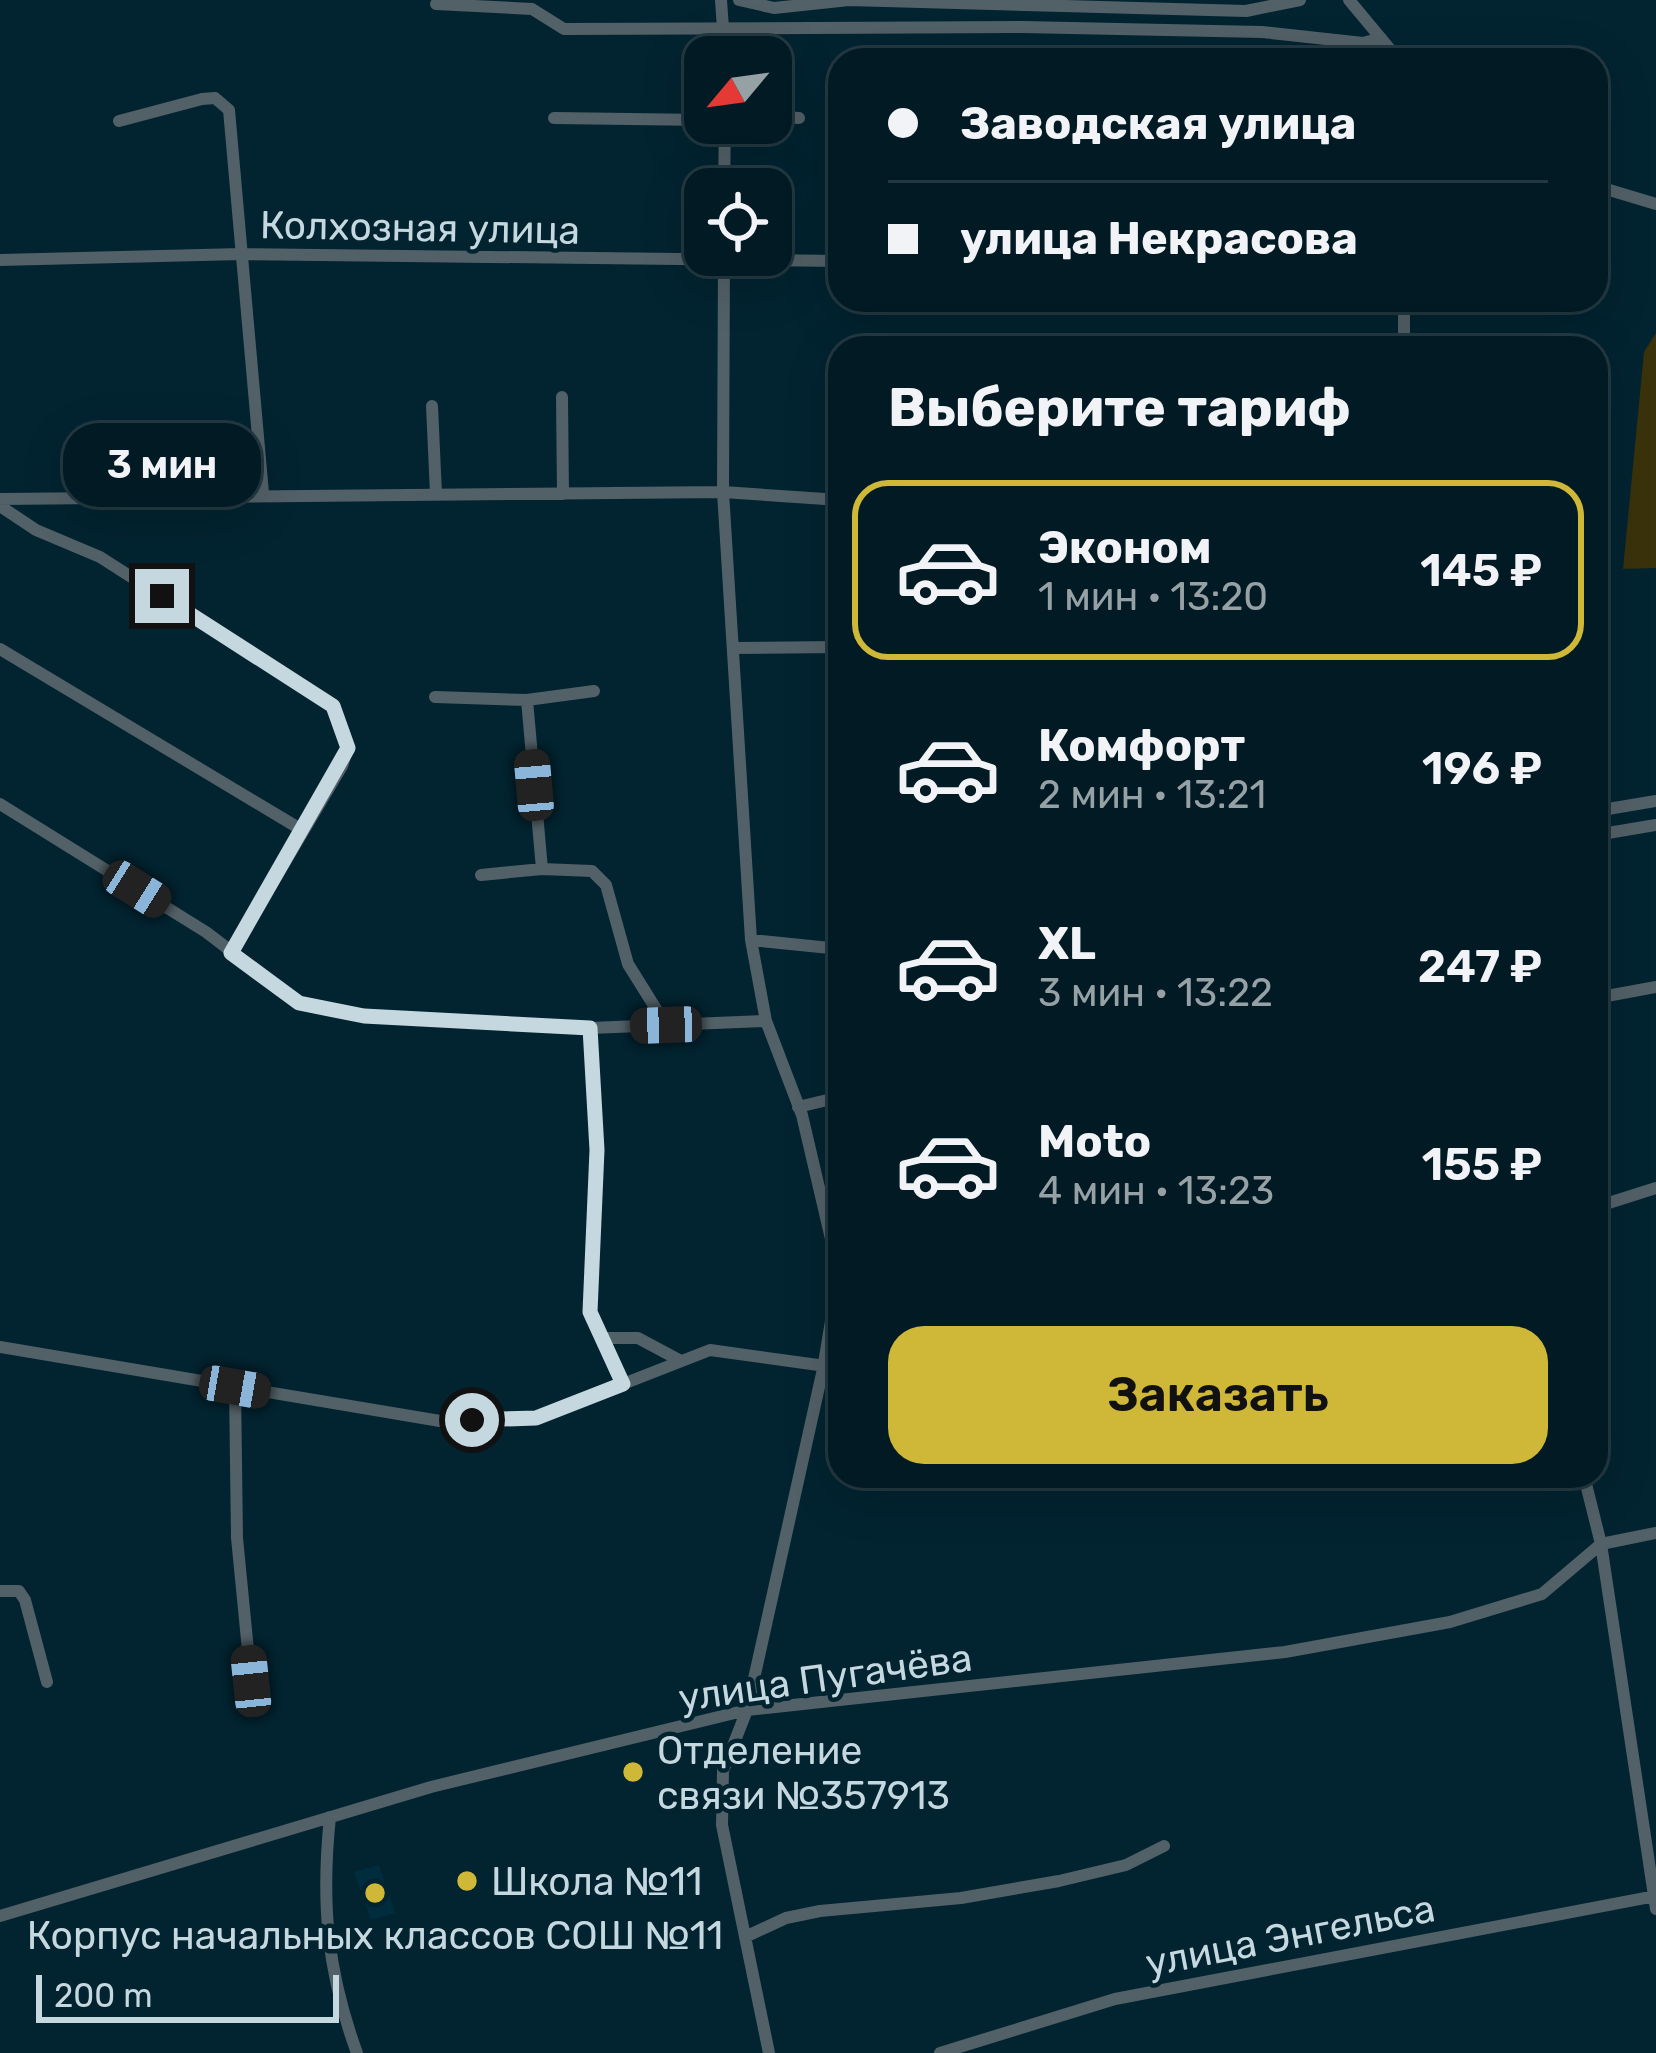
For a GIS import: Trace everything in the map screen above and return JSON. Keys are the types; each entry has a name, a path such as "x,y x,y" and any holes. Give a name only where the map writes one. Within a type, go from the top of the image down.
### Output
{"street":[{"path":"721,0 724,36"},
{"path":"739,0 774,8 849,0 1246,11 1300,0"},
{"path":"1349,0 1389,48"},
{"path":"436,4 532,9 564,28 724,32 1022,27 1262,32 1363,43 1381,38"},
{"path":"119,121 202,99 224,103 234,135 263,493"},
{"path":"554,118 684,120"},
{"path":"792,118 799,118"},
{"path":"1608,190 1656,204"},
{"name":"Колхозная улица","path":"0,260 241,254 684,259"},
{"name":"Колхозная улица","path":"792,260 828,261"},
{"path":"724,276 723,492 751,940 766,1021 799,1107 828,1227"},
{"path":"562,397 563,494"},
{"path":"432,406 436,494"},
{"path":"0,502 263,493 723,492 828,499"},
{"path":"0,502 36,530 100,557 333,706 348,748 231,953"},
{"path":"733,648 828,647"},
{"path":"0,649 302,830"},
{"path":"435,697 526,700 594,691"},
{"path":"526,700 542,869"},
{"path":"1608,810 1656,801"},
{"path":"0,804 231,953 299,1003 364,1016 590,1028 766,1021"},
{"path":"1608,833 1656,825"},
{"path":"481,874 592,871 606,885 628,964 666,1025"},
{"path":"751,940 828,949"},
{"path":"1608,996 1656,987"},
{"path":"590,1028 597,1150 590,1312 623,1384"},
{"path":"799,1107 828,1100"},
{"path":"1608,1203 1656,1188"},
{"path":"601,1338 638,1338 681,1361"},
{"path":"769,2053 722,1825 724,1771 747,1710 828,1343"},
{"path":"0,1347 440,1421 536,1418 710,1350 828,1369"},
{"path":"235,1387 237,1538 251,1681"},
{"path":"1587,1488 1601,1544 1655,1900"},
{"name":"улица Пугачёва","path":"0,1916 431,1786 747,1710 1285,1652 1450,1622 1542,1594 1601,1544 1656,1534"},
{"path":"0,1591 19,1591 25,1600 47,1682"},
{"path":"329,1817 321,1899 340,2006 357,2053"},
{"path":"745,1937 786,1918 820,1911 1042,1885 1126,1865 1164,1846"},
{"name":"улица Энгельса","path":"940,2053 1115,1999 1655,1900"}],"shaded area":[{"path":"1656,333 1656,568 1623,569 1644,352"},
{"name":"Корпус начальных классов СОШ №11","path":"379,1865 395,1913 371,1920 354,1872"}],"place":[{"name":"Отделение связи №357913","path":"633,1772"},
{"name":"Школа №11","path":"467,1881"},
{"name":"Корпус начальных классов СОШ №11","path":"375,1893"}],"route":[{"path":"162,596 178,611 309,687 333,706 348,748 342,766 231,953 299,1003 364,1016 590,1028 597,1150 590,1312 623,1384 536,1418 472,1420"}]}
